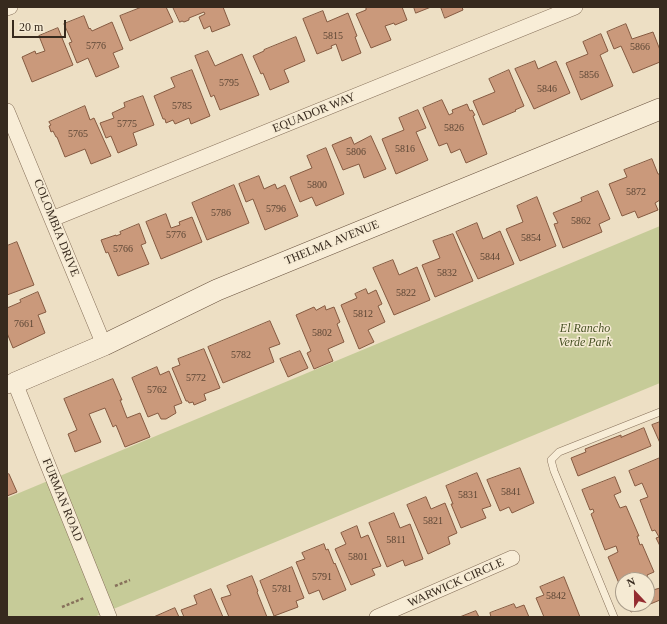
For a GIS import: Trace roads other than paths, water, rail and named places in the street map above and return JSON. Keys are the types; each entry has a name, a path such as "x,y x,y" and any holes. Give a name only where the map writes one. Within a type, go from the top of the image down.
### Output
{"street":[{"name":"EQUADOR WAY","path":"52,219 553,11 576,7"},
{"name":"THELMA AVENUE","path":"11,385 104,346 217,290 660,109"},
{"name":"COLOMBIA DRIVE","path":"7,111 104,346"},
{"name":"FURMAN ROAD","path":"11,385 109,617"},
{"name":"WARWICK CIRCLE","path":"378,617 512,558"}],"lane":[{"path":"614,617 554,471 551,460 559,452 660,412"}],"park label":[{"name":"El Rancho Verde Park","path":"585,336"}]}
